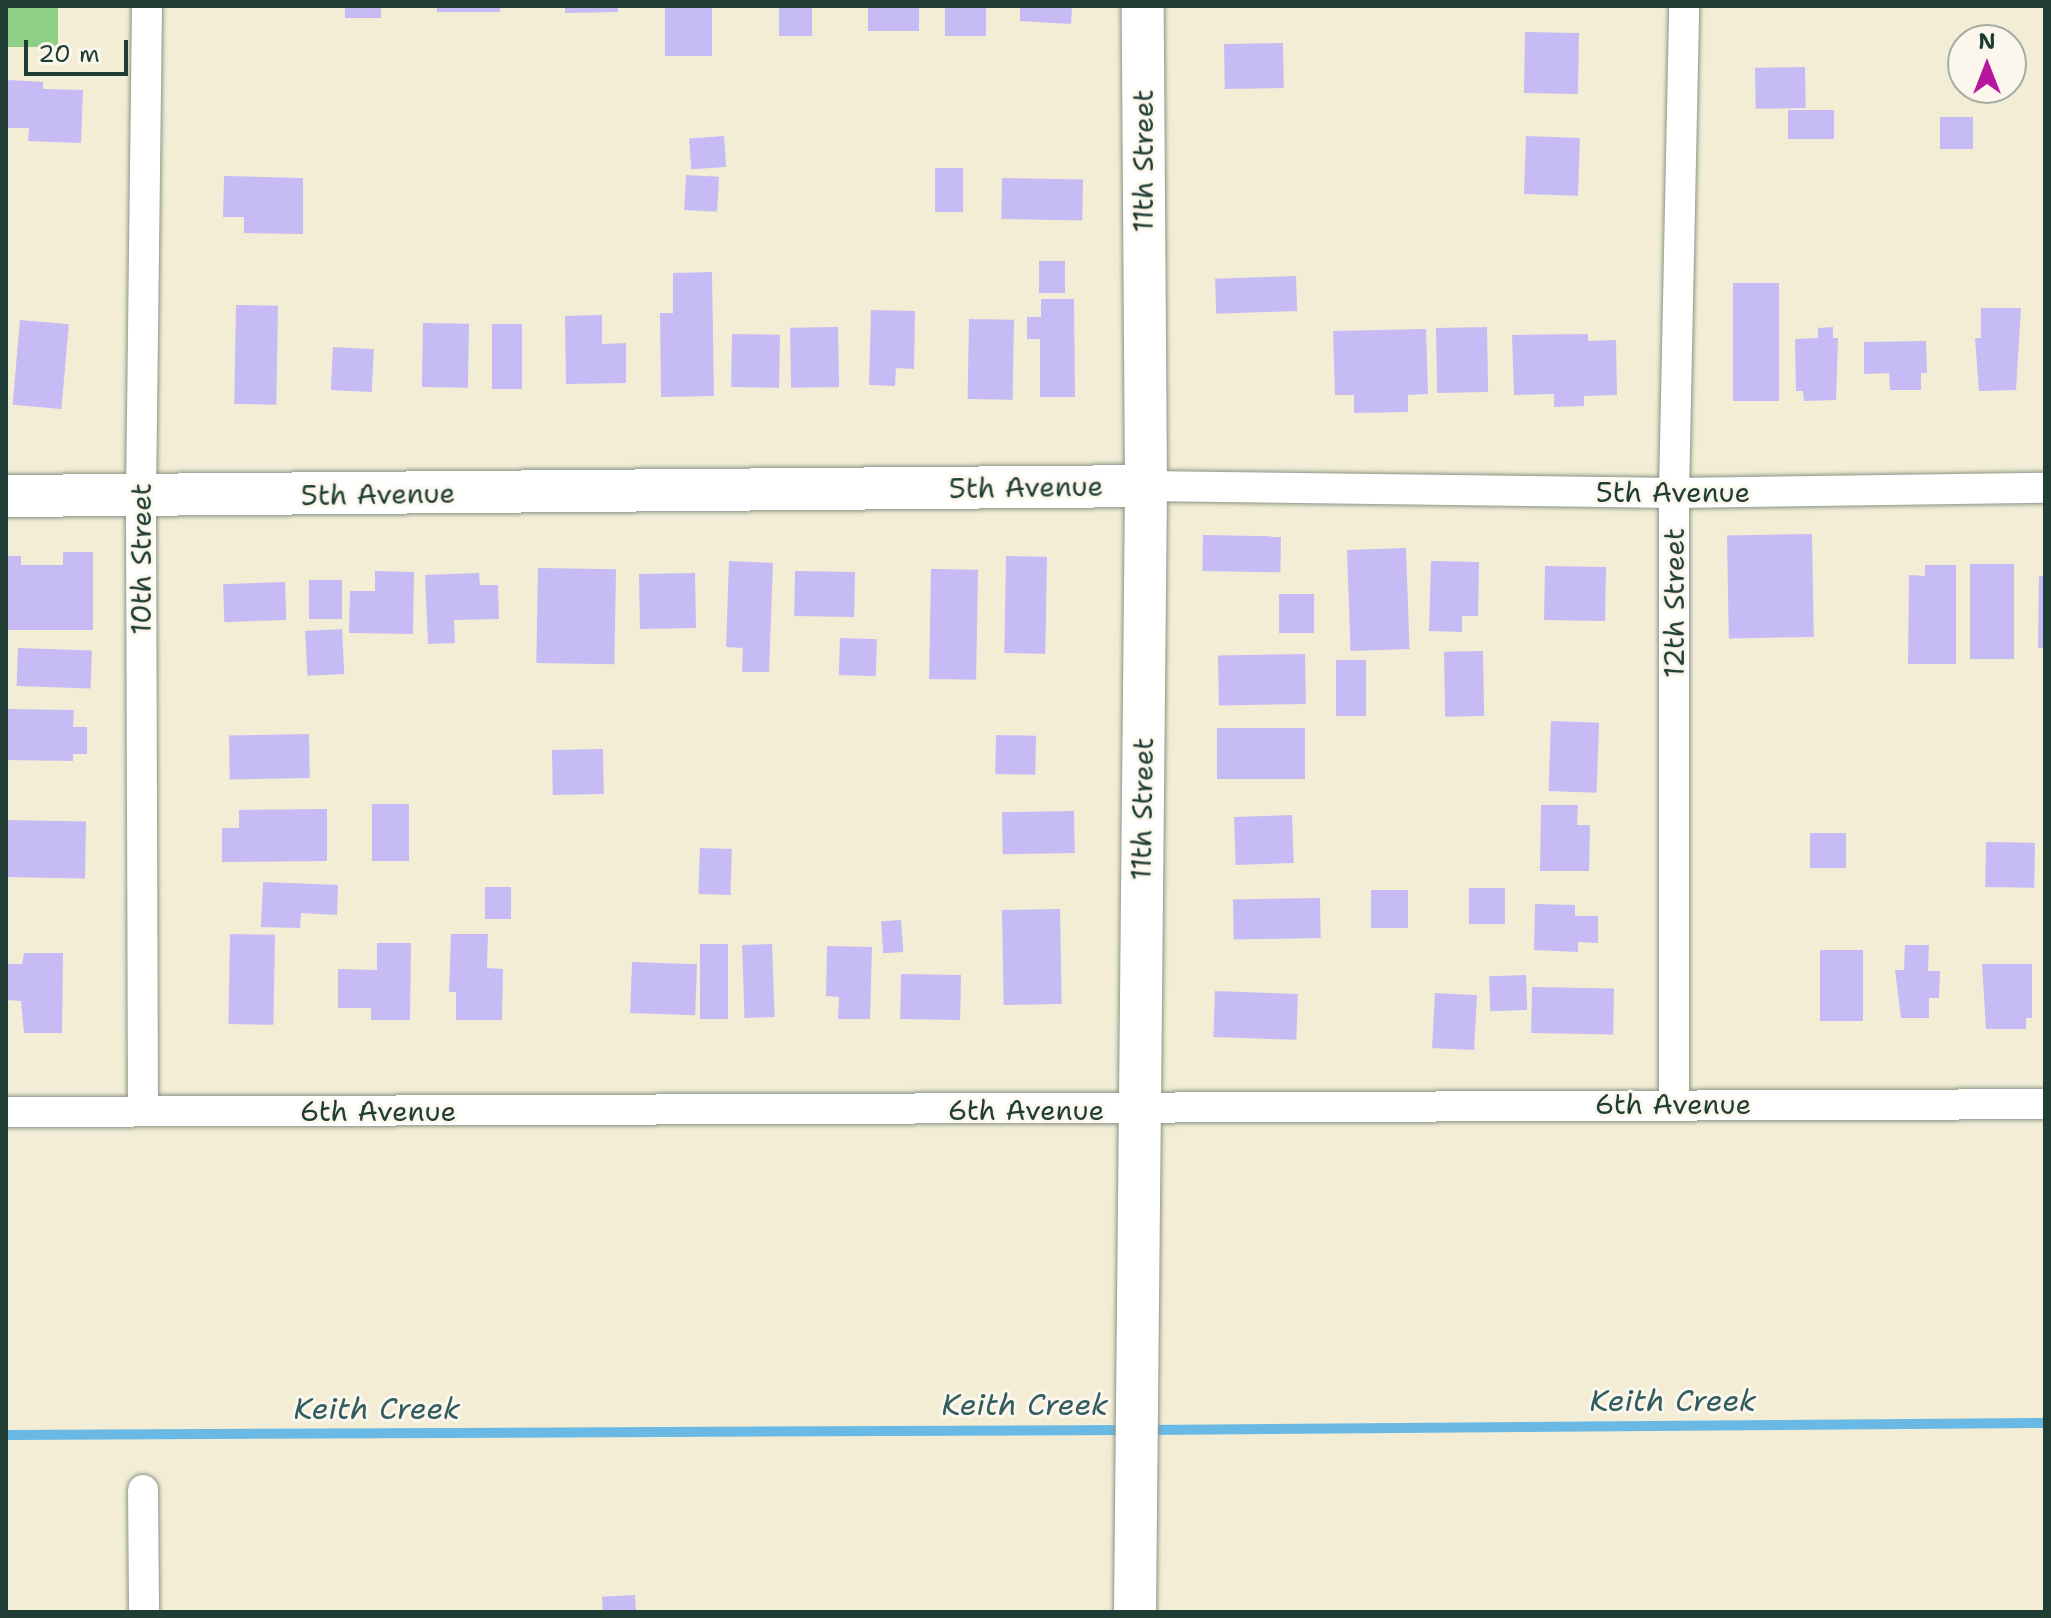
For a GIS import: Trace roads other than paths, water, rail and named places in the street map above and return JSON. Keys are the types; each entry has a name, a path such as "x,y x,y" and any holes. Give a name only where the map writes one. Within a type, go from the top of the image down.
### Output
{"main road":[{"name":"11th Street","path":"1135,1612 1139,1466 1139,1109 1146,486 1143,6"},
{"name":"5th Avenue","path":"6,496 1146,486"}],"street":[{"name":"10th Street","path":"143,1111 141,497 147,6"},
{"name":"12th Street","path":"1674,1104 1674,493 1684,6"},
{"name":"5th Avenue","path":"1146,486 1674,493 2045,488"},
{"name":"6th Avenue","path":"6,1112 2045,1104"},
{"path":"143,1490 144,1612"}],"waterway":[{"name":"Keith Creek","path":"1147,1430 2045,1423"},
{"name":"Keith Creek","path":"6,1435 1127,1430"}]}
